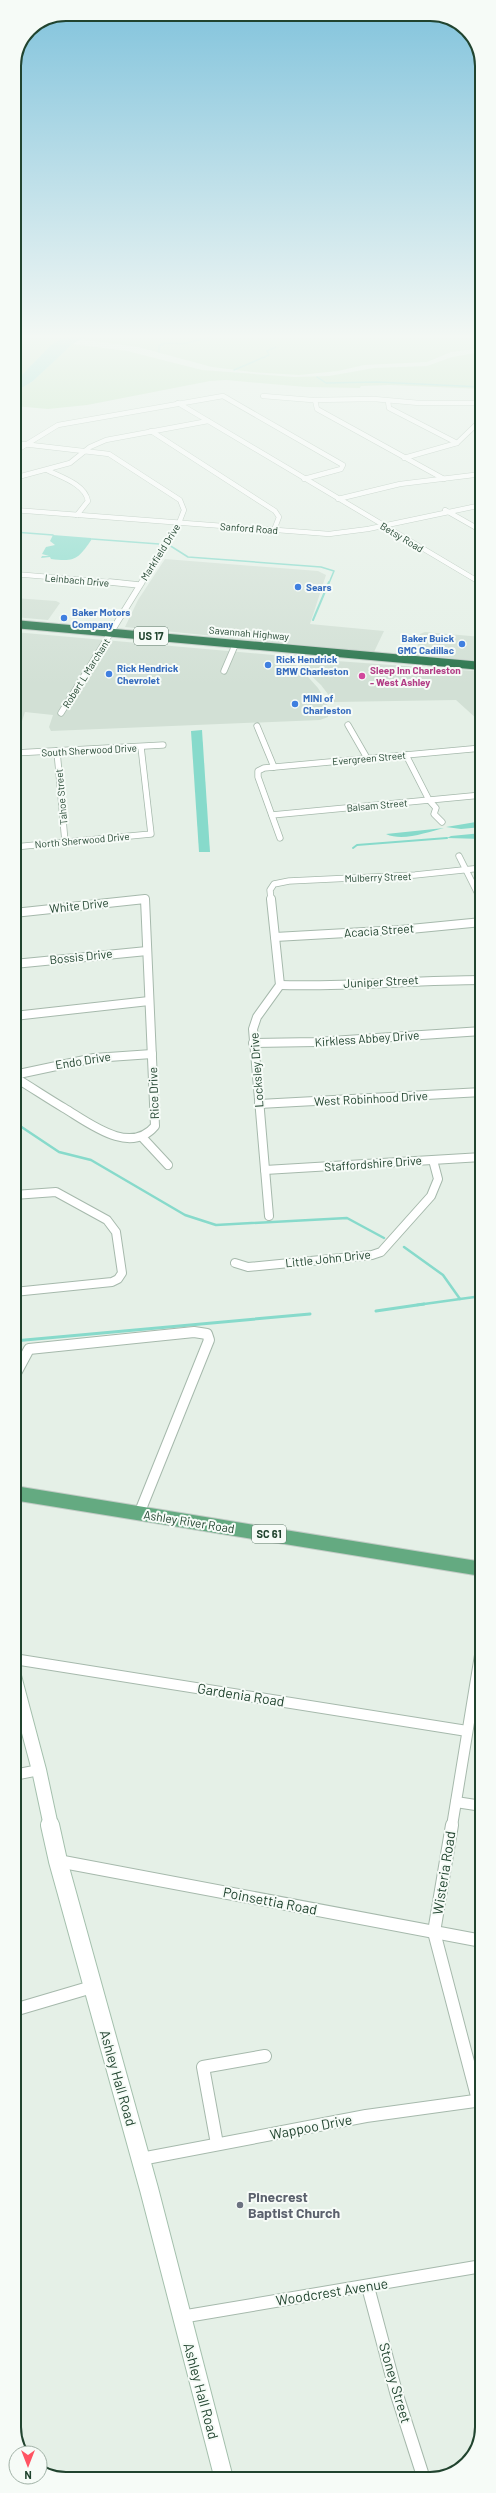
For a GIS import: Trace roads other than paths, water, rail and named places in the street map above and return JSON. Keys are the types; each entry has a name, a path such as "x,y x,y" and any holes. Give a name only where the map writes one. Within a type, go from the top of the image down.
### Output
{"highway":[{"name":"Savannah Highway","path":"21,625 475,665"}],"main road":[{"name":"Ashley River Road","path":"21,1494 475,1568"}],"street":[{"path":"21,476 47,470 76,460 82,453"},
{"name":"Markfield Drive","path":"96,453 116,457 180,500 184,510 179,523 139,585 111,633"},
{"path":"186,453 275,511 279,517 274,530"},
{"name":"Betsy Road","path":"262,453 475,580"},
{"path":"304,479 341,469 343,465 323,453"},
{"path":"396,453 444,479"},
{"path":"404,458 420,453"},
{"path":"47,470 83,489 87,495 88,501 77,515"},
{"path":"338,499 400,484 475,475"},
{"name":"Sanford Road","path":"21,511 329,534 382,525 446,510 475,506"},
{"path":"446,510 475,527"},
{"name":"Leinbach Drive","path":"21,575 139,585"},
{"name":"Robert L Marchant","path":"61,713 111,633"},
{"path":"224,670 236,643"},
{"path":"348,724 367,758"},
{"path":"257,726 274,767"},
{"name":"South Sherwood Drive","path":"21,754 163,745"},
{"name":"North Sherwood Drive","path":"21,846 151,834 141,747"},
{"name":"Evergreen Street","path":"272,815 258,771 274,767 475,749"},
{"name":"Tahoe Street","path":"58,751 65,842"},
{"path":"406,755 429,800 435,805 434,814 442,822"},
{"name":"Balsam Street","path":"272,815 475,796"},
{"path":"272,815 280,838"},
{"path":"459,856 464,869 475,889"},
{"name":"Mulberry Street","path":"275,937 270,898 270,890 274,884 288,880 415,875 475,868"},
{"name":"White Drive","path":"21,912 144,899"},
{"name":"Rice Drive","path":"142,1136 151,1132 155,1126 144,899"},
{"name":"Acacia Street","path":"275,937 400,930 475,923"},
{"path":"275,937 280,985"},
{"name":"Bossis Drive","path":"21,963 147,951"},
{"name":"Juniper Street","path":"280,985 320,986 425,980 475,980"},
{"name":"Locksley Drive","path":"269,1216 253,1029 257,1017 280,985"},
{"path":"21,1015 148,1001"},
{"name":"Kirkless Abbey Drive","path":"253,1043 316,1042 475,1031"},
{"name":"Endo Drive","path":"21,1074 94,1058 152,1054"},
{"path":"21,1080 101,1131 123,1138 142,1136 168,1164"},
{"name":"West Robinhood Drive","path":"259,1104 475,1092"},
{"name":"Staffordshire Drive","path":"265,1170 475,1157"},
{"name":"Little John Drive","path":"235,1264 248,1267 372,1255 380,1252 430,1198 436,1187 438,1178 433,1160"},
{"path":"21,1194 56,1192 107,1220 116,1232 122,1273 118,1280 112,1282 21,1291"},
{"path":"21,1364 29,1348 194,1332 207,1334 209,1340 139,1514"},
{"name":"Gardenia Road","path":"21,1660 467,1731"},
{"name":"Wisteria Road","path":"475,1700 467,1731 434,1932 475,2082"},
{"name":"Ashley Hall Road","path":"21,1702 39,1770 58,1861 141,2159 219,2472"},
{"path":"21,1774 39,1770"},
{"path":"456,1802 475,1805"},
{"name":"Poinsettia Road","path":"58,1861 475,1940"},
{"path":"21,2008 92,1987"},
{"path":"217,2144 203,2067 265,2056"},
{"name":"Wappoo Drive","path":"141,2159 366,2116 475,2101"},
{"name":"Woodcrest Avenue","path":"181,2317 368,2287 475,2267"},
{"name":"Stoney Street","path":"368,2287 396,2392 422,2472"}],"water":[{"path":"53,535 92,539 76,558 66,560 51,559 50,557 41,558 42,556 49,556 42,554 46,547 55,545 50,541"},
{"path":"202,730 210,852 199,852 191,731"},
{"path":"475,822 475,828 461,829 446,827"},
{"path":"444,828 407,837 386,834"},
{"path":"475,834 475,839 447,838 451,836"}],"waterway":[{"path":"21,533 53,535"},
{"path":"92,539 159,544"},
{"path":"169,545 188,557 321,567 334,571 329,583"},
{"path":"313,620 329,582"},
{"path":"353,848 357,845 447,838"},
{"path":"21,1127 59,1152 91,1160 185,1215 216,1225 347,1218 384,1238"},
{"path":"404,1247 443,1275 460,1299"},
{"path":"460,1299 475,1297"},
{"path":"420,1305 460,1299"},
{"path":"376,1311 420,1305"},
{"path":"21,1340 310,1314"}],"place":[{"name":"Sears","path":"298,587"},
{"name":"Baker Motors Company","path":"64,618"},
{"name":"Baker Buick GMC Cadillac","path":"462,644"},
{"name":"Rick Hendrick BMW Charleston","path":"268,665"},
{"name":"Rick Hendrick Chevrolet","path":"109,674"},
{"name":"Sleep Inn Charleston - West Ashley","path":"362,676"},
{"name":"MINI of Charleston","path":"295,704"},
{"name":"Pinecrest Baptist Church","path":"240,2205"}]}
